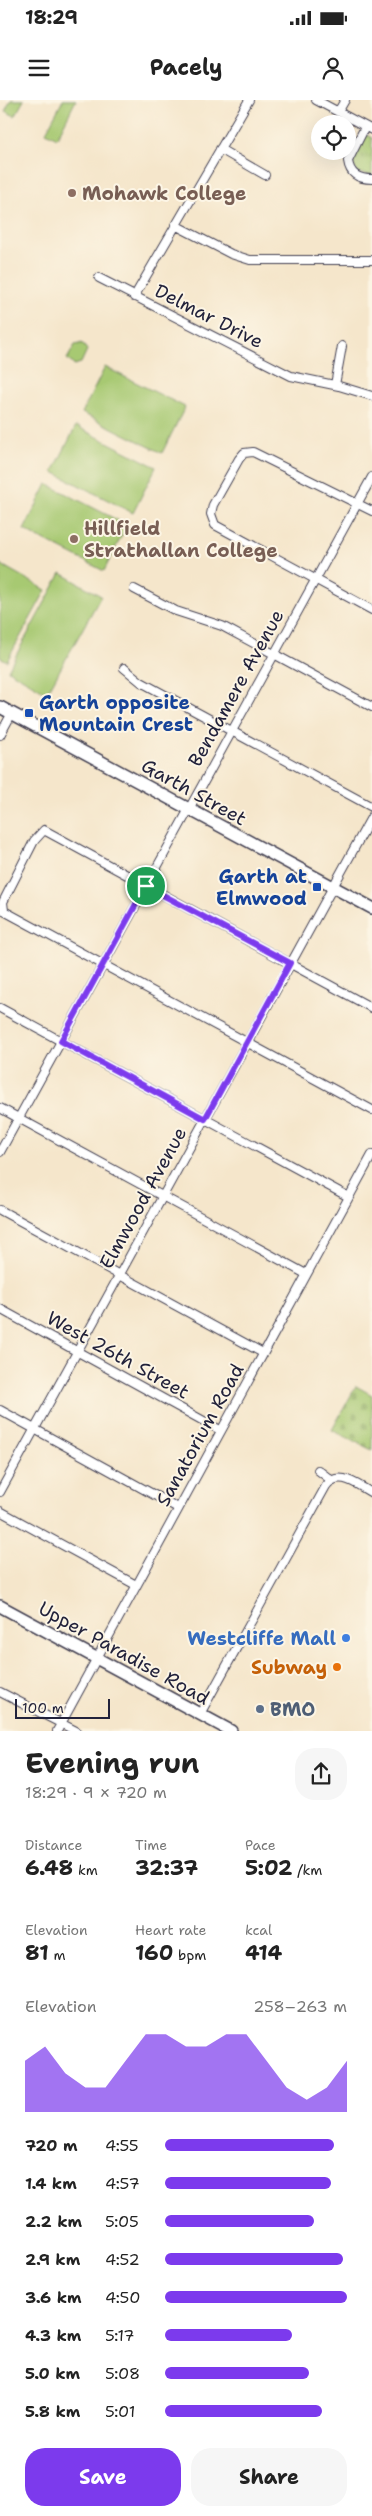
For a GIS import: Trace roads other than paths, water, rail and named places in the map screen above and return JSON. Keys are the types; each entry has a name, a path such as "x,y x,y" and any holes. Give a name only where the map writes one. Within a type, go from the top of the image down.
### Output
{"main road":[{"name":"Garth Street","path":"0,707 372,908"},
{"name":"Upper Paradise Road","path":"0,1606 231,1731"}],"street":[{"name":"Delmar Drive","path":"249,100 134,297 291,376 335,385 372,396"},
{"path":"316,100 369,128 348,162 349,167 358,177 372,178"},
{"path":"338,112 345,100"},
{"path":"220,149 265,175"},
{"path":"175,225 247,260 372,260"},
{"path":"98,278 134,297"},
{"path":"335,385 342,346"},
{"path":"372,511 253,452 244,454 239,459 210,514 215,525 372,610"},
{"name":"Bendamere Avenue","path":"0,1152 372,477"},
{"path":"134,589 176,611 222,626 372,707"},
{"path":"124,668 141,682 372,807"},
{"path":"0,735 12,713"},
{"name":"Elmwood Avenue","path":"0,1492 372,816"},
{"path":"372,1008 44,830 34,841 3,902 4,911 372,1110"},
{"path":"0,1008 348,1197"},
{"path":"0,1108 306,1274"},
{"name":"Sanatorium Road","path":"59,1727 372,1155"},
{"path":"0,1210 263,1353"},
{"name":"West 26th Street","path":"0,1309 220,1430"},
{"path":"0,1410 178,1508"},
{"path":"318,1470 331,1480"},
{"path":"200,1714 331,1480 342,1477 372,1493"},
{"path":"0,1511 136,1585"},
{"path":"0,1692 59,1727 76,1731"}],"place":[{"name":"Mohawk College","path":"72,193"},
{"name":"Hillfield Strathallan College","path":"74,539"},
{"name":"Garth opposite Mountain Crest","path":"29,713"},
{"name":"Garth at Elmwood","path":"317,887"},
{"name":"Westcliffe Mall","path":"346,1638"},
{"name":"Subway","path":"337,1667"},
{"name":"BMO","path":"260,1709"}]}
